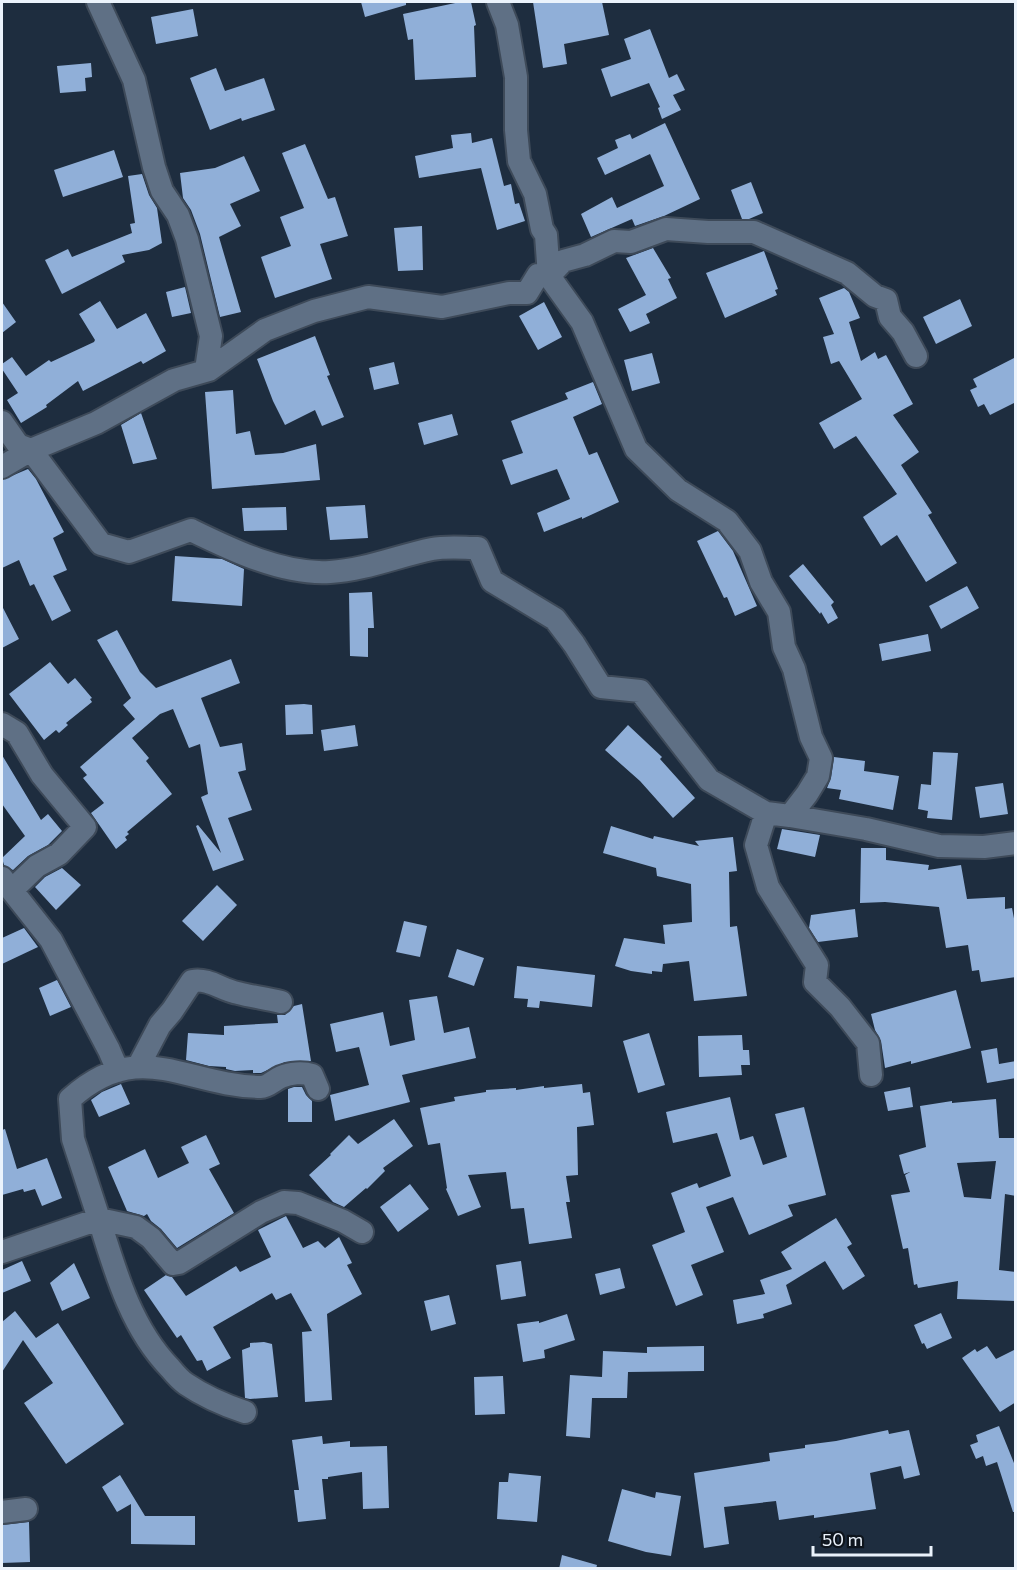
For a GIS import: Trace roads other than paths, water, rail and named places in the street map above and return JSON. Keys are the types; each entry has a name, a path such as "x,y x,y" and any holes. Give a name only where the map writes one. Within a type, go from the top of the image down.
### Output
{"street":[{"path":"98,2 134,80 154,167 162,191 178,215 187,240 211,336 207,363 209,370"},
{"path":"498,2 507,25 516,76 516,129 519,161 535,194 542,229 546,235 549,276 582,322 636,448 678,490 727,521 750,551 761,582 779,612 784,647 794,669 811,737 821,758 818,776 790,816"},
{"path":"549,276 563,261 585,255 614,241 631,242 666,229 754,232 846,273 875,296 886,300 890,317 903,332 916,357"},
{"path":"2,467 31,450 96,423 174,380 209,370 265,330 332,306 368,297 442,307 509,293 527,293 538,275 549,276"},
{"path":"2,422 18,445 31,450 101,544 129,552 191,530 236,552 303,570 330,572 380,563 434,549 478,548 492,581 555,619 601,687 639,691 666,722 709,780 766,813 866,829 939,846 1016,843"},
{"path":"2,724 17,733 42,775 85,827 59,854 7,884 51,940 109,1050 128,1069"},
{"path":"766,813 756,845 768,887 817,965 815,982 840,1007 868,1043 871,1076"},
{"path":"128,1069 192,981 200,979 236,993 281,1002"},
{"path":"245,1412 218,1403 184,1383 156,1354 135,1318 118,1279 73,1139 70,1099 87,1084 128,1069 159,1067 238,1085 264,1087 282,1076 304,1073 312,1075 318,1089"},
{"path":"2,1252 99,1219 136,1227 151,1238 172,1264 179,1263 261,1212 284,1202 298,1203 343,1221 362,1232"},
{"path":"2,1512 26,1509"}]}
